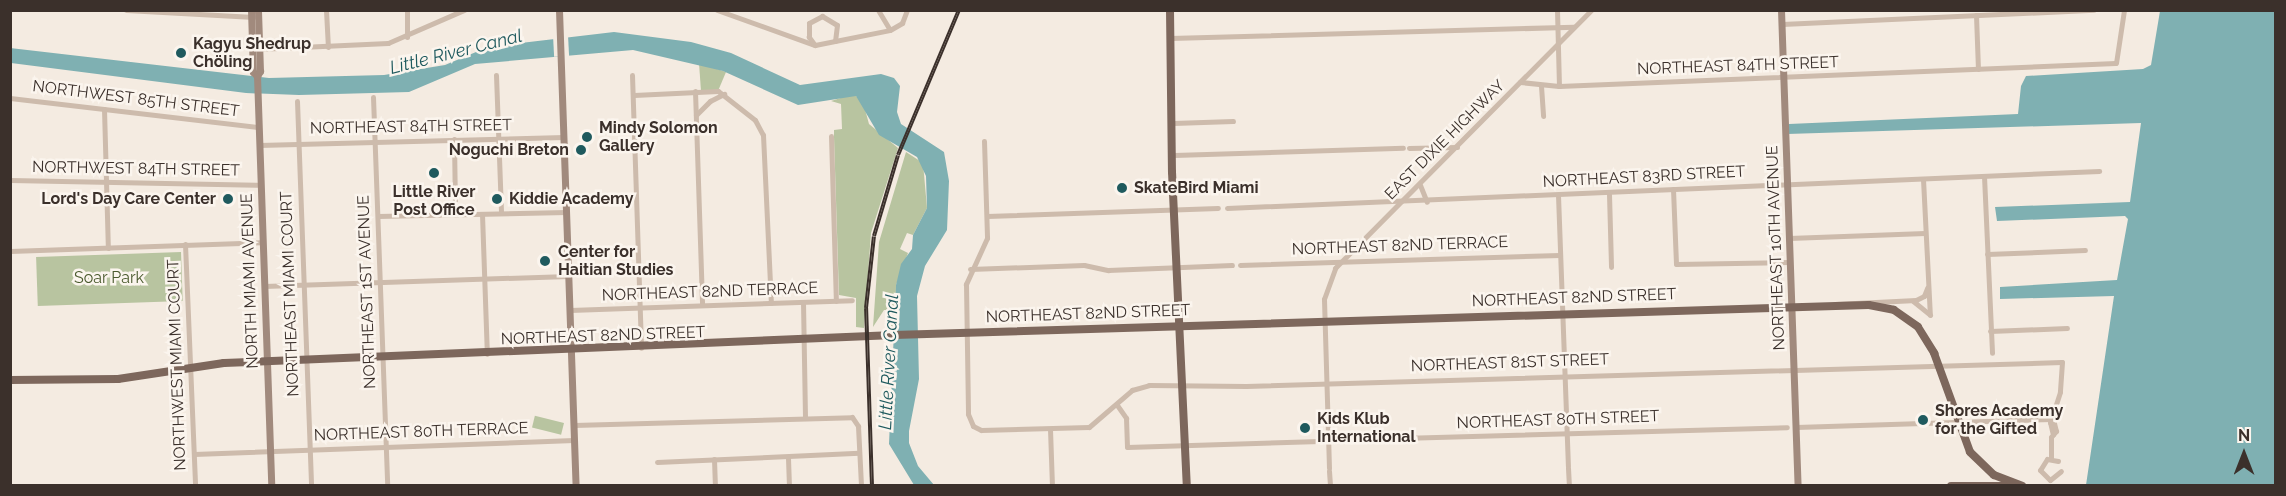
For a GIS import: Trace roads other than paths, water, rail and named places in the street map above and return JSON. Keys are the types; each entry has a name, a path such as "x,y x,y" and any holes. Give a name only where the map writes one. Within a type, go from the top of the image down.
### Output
{"main road":[{"path":"559,10 576,486"},
{"path":"1170,10 1170,38 1167,49 1171,62 1186,486"},
{"name":"NORTHEAST 10TH AVENUE","path":"1781,10 1798,486"},
{"name":"NORTH MIAMI AVENUE","path":"255,14 256,49 260,71 257,76 258,127 271,486"},
{"path":"1828,306 1878,306 1900,313 1923,332 1939,365 1957,422 1970,452 1980,465 2000,479 2022,486"},
{"name":"NORTHEAST 82ND STREET","path":"10,380 110,380 191,367 267,362 641,348 894,335 1324,319 1828,306"},
{"path":"1951,486 2004,486"}],"street":[{"path":"126,10 255,14"},
{"path":"326,10 328,47"},
{"path":"407,10 407,37"},
{"path":"256,49 371,45 421,32 450,14 464,10"},
{"path":"717,10 815,45 890,30 902,23 907,10"},
{"path":"878,10 890,30"},
{"path":"1557,10 1559,86"},
{"name":"EAST DIXIE HIGHWAY","path":"1324,319 1324,291 1335,268 1346,260 1591,10"},
{"path":"1782,24 2094,10"},
{"path":"1976,15 1978,69 2115,63 2124,10"},
{"path":"815,45 809,37 809,23 822,16 837,25 835,41"},
{"path":"408,20 421,32"},
{"path":"1170,38 1574,27"},
{"name":"NORTHEAST 84TH STREET","path":"1520,82 1541,86 1559,86 1978,69"},
{"path":"496,75 501,213"},
{"path":"632,75 641,348"},
{"path":"1541,86 1543,116"},
{"path":"634,95 694,92 724,94 742,106 763,135 771,303"},
{"path":"694,92 702,305"},
{"path":"696,115 710,101 724,94"},
{"name":"NORTHEAST 1ST AVENUE","path":"373,97 387,486"},
{"name":"NORTHWEST 85TH STREET","path":"10,98 258,127"},
{"name":"NORTHEAST MIAMI COURT","path":"297,101 311,486"},
{"path":"104,109 108,248"},
{"path":"1173,123 1233,121"},
{"path":"831,136 836,301"},
{"name":"NORTHEAST 84TH STREET","path":"259,145 564,137"},
{"path":"454,139 455,215"},
{"path":"966,333 966,281 970,269 986,246 984,141"},
{"path":"1175,157 1457,147"},
{"name":"NORTHEAST 83RD STREET","path":"1227,208 1427,202 2099,171"},
{"path":"1984,176 1992,353"},
{"path":"1910,300 1930,315 1923,179"},
{"name":"NORTHWEST 84TH STREET","path":"10,180 261,185"},
{"path":"1420,184 1427,202"},
{"path":"1673,189 1676,264 1789,262"},
{"path":"1609,194 1611,267"},
{"path":"1558,195 1569,486"},
{"path":"987,216 1218,208"},
{"path":"378,216 567,212"},
{"path":"483,214 487,354"},
{"path":"1789,238 1925,233"},
{"path":"10,251 262,242"},
{"name":"NORTHWEST MIAMI COURT","path":"185,244 195,486"},
{"path":"1987,254 2085,250"},
{"name":"NORTHEAST 82ND TERRACE","path":"1240,264 1560,255"},
{"path":"970,269 1232,265"},
{"path":"264,286 569,276"},
{"path":"1910,300 1922,298 1928,285"},
{"name":"NORTHEAST 82ND TERRACE","path":"570,310 852,300"},
{"name":"NORTHEAST 82ND STREET","path":"1828,306 1842,302 1910,300"},
{"path":"803,302 805,418"},
{"path":"1324,319 1330,486"},
{"path":"1990,331 2067,328"},
{"name":"NORTHEAST 81ST STREET","path":"966,333 968,414 975,428 990,432 1093,426 1141,386 2062,362 2053,419"},
{"path":"1117,405 1126,418 1127,447 1320,441"},
{"path":"574,425 855,418 861,486"},
{"path":"1796,427 2053,419"},
{"path":"2053,419 2050,422 2051,458 2040,467 2044,477 2054,479 2061,471"},
{"name":"NORTHEAST 80TH STREET","path":"1329,440 1787,427"},
{"path":"1050,429 1052,486"},
{"name":"NORTHEAST 80TH TERRACE","path":"194,454 574,440"},
{"path":"657,462 788,458 859,453"},
{"path":"788,458 789,486"},
{"path":"2051,458 2058,461"},
{"path":"714,459 715,486"}],"water":[{"path":"2160,11 2275,11 2275,485 2086,485 2114,296 2000,299 2000,287 2117,280 2128,219 2125,216 1997,221 1995,207 2130,202 2141,123 1787,134 1789,124 2018,114 2021,86 2026,76 2143,69 2151,65"},
{"path":"614,32 691,42 731,53 800,85 881,74 894,78 900,86 897,112 901,124 944,152 949,181 947,230 925,266 917,296 919,379 909,431 909,443 918,466 934,485 914,485 889,444 896,285 901,264 912,249 913,235 927,208 926,176 917,157 879,135 856,96 798,105 723,71 633,50 475,64 409,92 299,95 246,93 11,63 10,48 269,78 384,75 445,65 488,47"}],"railway":[{"path":"872,486 866,308 874,236 898,155 959,10"}],"place":[{"name":"Kagyu Shedrup Chöling","path":"181,53"},
{"name":"Mindy Solomon Gallery","path":"587,137"},
{"name":"Noguchi Breton","path":"581,150"},
{"name":"Little River Post Office","path":"434,173"},
{"name":"SkateBird Miami","path":"1122,188"},
{"name":"Lord's Day Care Center","path":"228,199"},
{"name":"Kiddie Academy","path":"497,199"},
{"name":"Center for Haitian Studies","path":"545,261"},
{"name":"Shores Academy for the Gifted","path":"1923,420"},
{"name":"Kids Klub International","path":"1305,428"}],"water label":[{"name":"Little River Canal","path":"456,52"},
{"name":"Little River Canal","path":"889,362"}],"park label":[{"name":"Soar Park","path":"109,278"}]}
